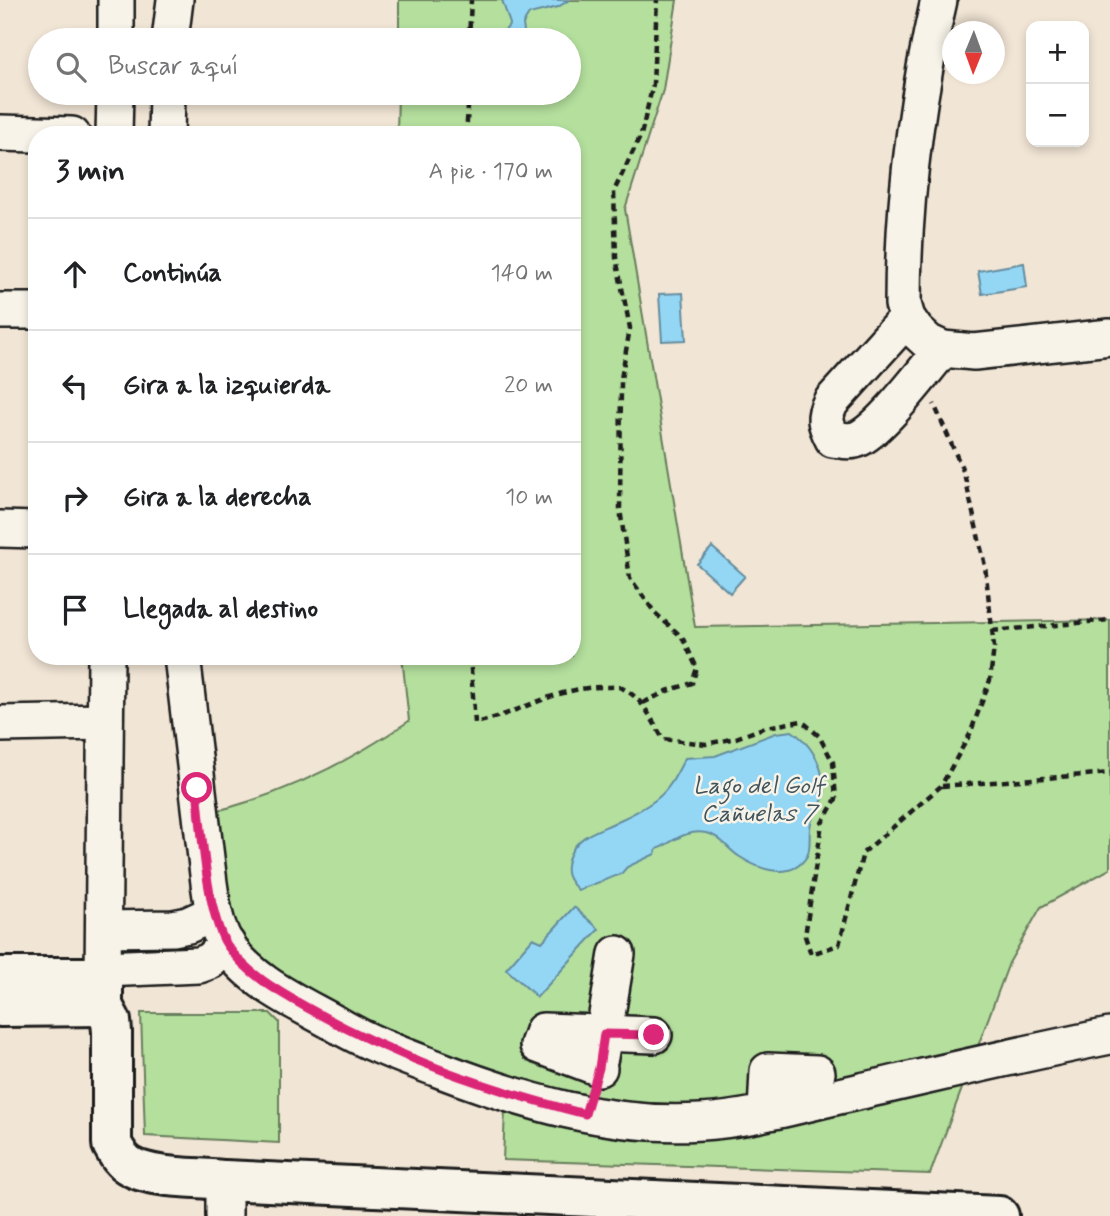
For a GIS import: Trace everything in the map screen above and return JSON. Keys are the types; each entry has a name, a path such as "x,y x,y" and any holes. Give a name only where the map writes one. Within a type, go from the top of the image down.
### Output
{"main road":[{"path":"0,977 103,984"},
{"path":"0,1007 103,984"},
{"path":"103,984 112,1032 112,1144 118,1157 130,1166 148,1173 224,1198 999,1216"}],"street":[{"path":"116,0 116,28"},
{"path":"172,28 175,0"},
{"path":"932,362 928,342 906,318 903,304 905,216 913,136 926,56 939,0"},
{"path":"114,126 115,105"},
{"path":"166,126 167,105"},
{"path":"0,133 28,134"},
{"path":"0,310 28,311"},
{"path":"906,318 831,402 824,415 833,439 859,439 876,426 932,362 974,352 1110,337"},
{"path":"0,529 28,530"},
{"path":"106,665 103,984 210,961 220,929"},
{"path":"183,665 200,815 220,929 251,971 272,987 350,1032 482,1086 585,1114 656,1123 690,1123 767,1101 1110,1036"},
{"path":"0,724 105,722"},
{"path":"104,929 173,928 188,925 220,929"},
{"path":"585,1114 601,1051 617,954"},
{"path":"601,1051 654,1035"}],"path":[{"path":"470,28 471,0"},
{"path":"642,703 692,683 697,668 682,637 655,612 630,579 620,509 621,379 630,328 616,258 614,191 641,135 653,84 657,0"},
{"path":"467,126 468,105"},
{"path":"471,665 475,723 498,718 531,702 587,686 621,687 642,703 663,739 706,744 736,738 766,727 802,722 819,736 833,762 836,799 822,823 805,936 811,954 839,945 863,853 941,786 970,734 989,680 994,647 985,566 964,473 932,362"},
{"path":"992,631 1110,620"},
{"path":"941,786 1110,773"}],"green space":[{"path":"399,0 677,0 663,90 625,209 695,627 1110,620 1110,869 1041,907 1009,963 930,1174 503,1160 505,1109 251,971 199,815 282,790 360,752 409,721 403,665 581,665 581,126 397,126 398,105 581,105 581,28 399,28"},
{"path":"141,1013 270,1013 279,1022 279,1143 145,1136"}],"water":[{"path":"502,0 569,0 558,7 529,14 524,28 507,28 510,24"},
{"path":"1024,263 1027,287 982,294 978,271"},
{"path":"683,293 686,340 662,341 659,294"},
{"path":"712,547 745,576 730,593 697,564"},
{"name":"Lago del Golf Cañuelas 7","path":"792,731 814,754 824,785 823,798 811,823 808,853 801,864 784,871 766,869 740,857 711,834 699,832 686,834 657,849 655,854 627,867 621,874 578,890 571,882 567,871 568,862 578,843 660,797 685,758 715,756 776,733"},
{"path":"574,907 599,929 537,997 506,969 533,938 542,942"}],"route":[{"path":"197,788 215,918 227,944 251,971 272,987 350,1032 482,1086 585,1114 599,1068 604,1034 654,1035"}]}
